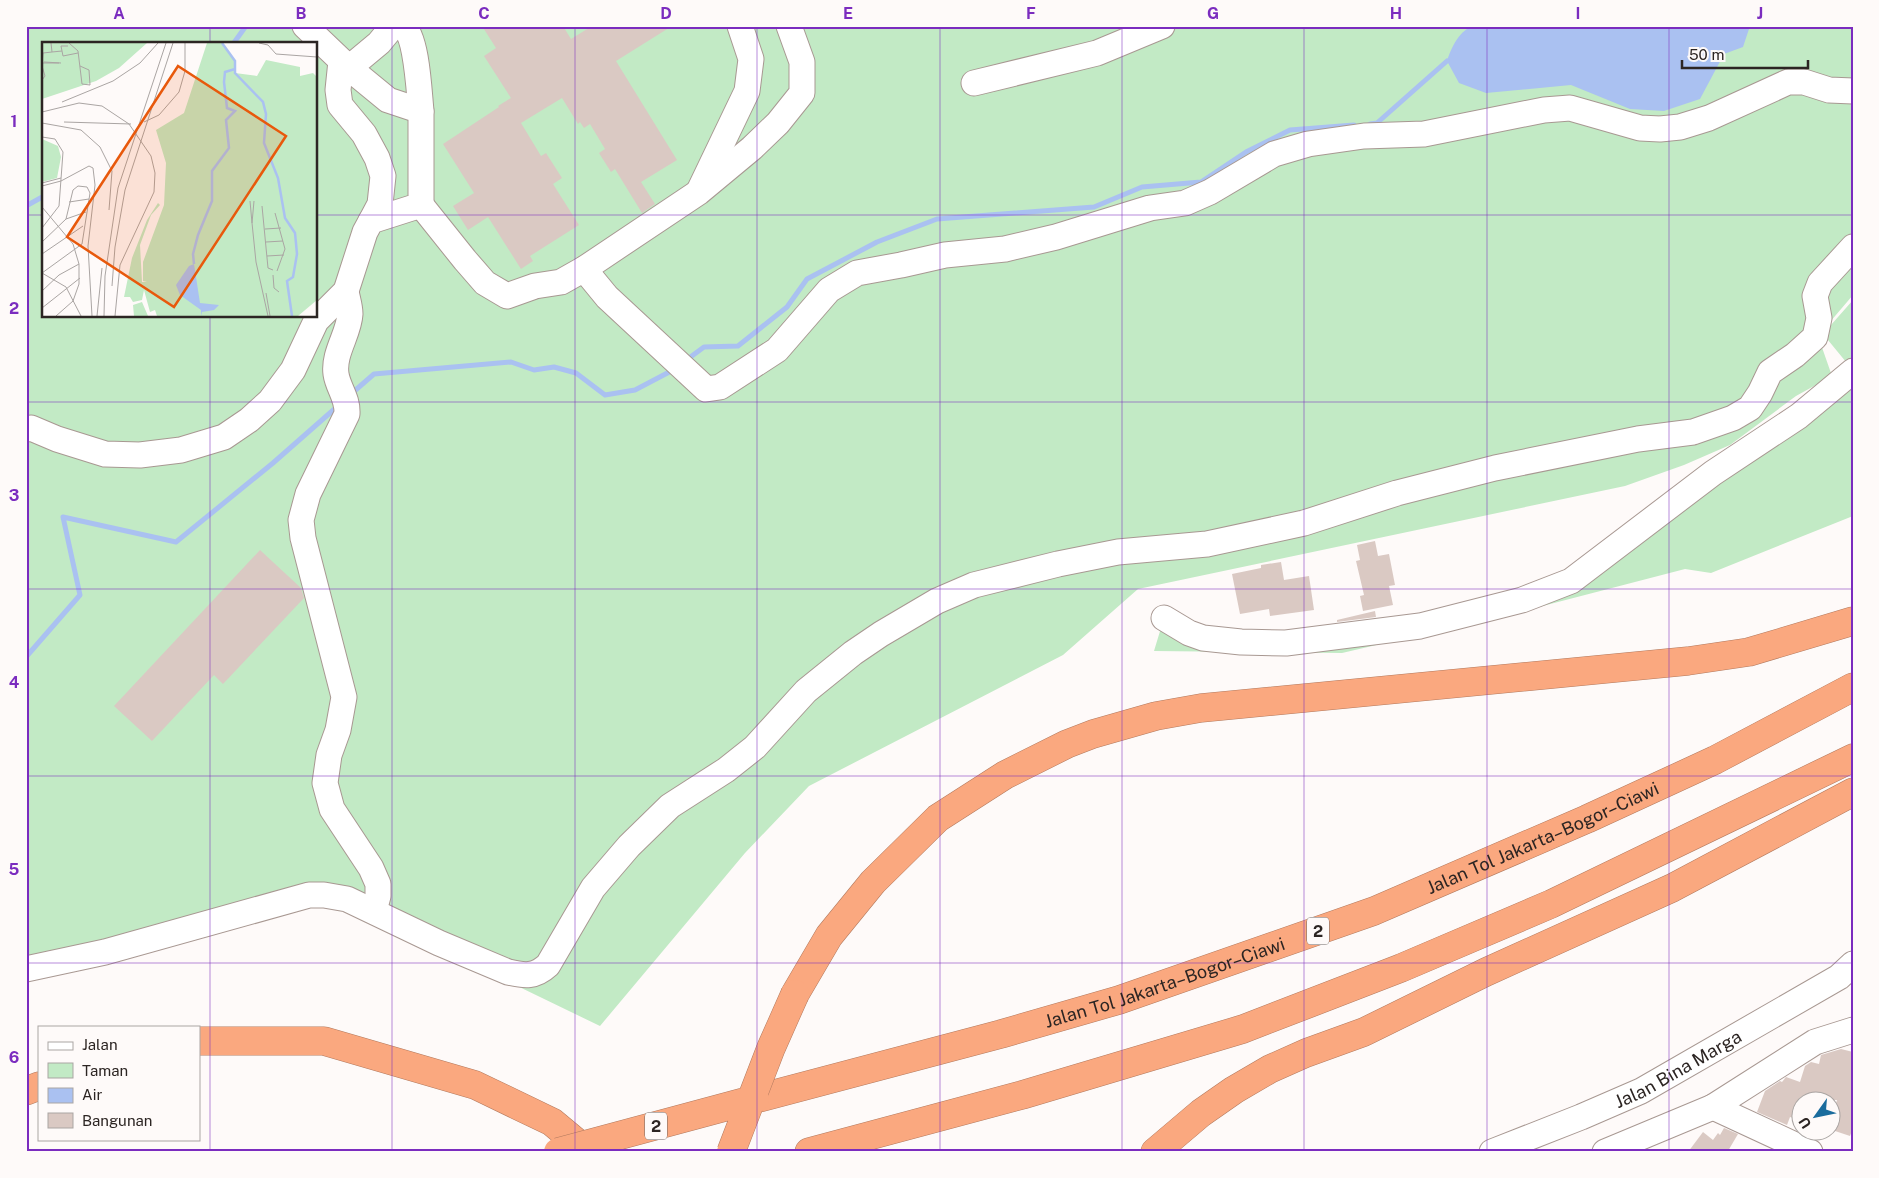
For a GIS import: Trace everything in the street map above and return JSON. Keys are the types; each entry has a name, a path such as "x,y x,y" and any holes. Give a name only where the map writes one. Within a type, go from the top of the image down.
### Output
{"highway":[{"path":"731,1152 771,1048 795,994 829,936 873,882 938,818 1005,776 1067,744 1093,734 1156,716 1201,708 1697,660 1749,652 1853,621"},
{"name":"Jalan Tol Jakarta–Bogor–Ciawi","path":"558,1152 1001,1034 1119,1000 1225,965 1374,911 1587,819 1715,760 1853,688"},
{"path":"810,1152 1022,1095 1252,1025 1401,968 1551,904 1853,758"},
{"path":"1155,1152 1234,1090 1270,1070 1306,1053 1364,1032 1486,972 1672,888 1853,792"},
{"path":"200,1041 324,1041 475,1085 552,1122 588,1152"},
{"path":"26,1091 38,1086"}],"street":[{"path":"26,429 31,428 56,439 105,454 140,455 181,450 224,437 249,420 270,401 293,370 316,320 346,291 365,232 380,204 383,176 377,158 364,134 340,105 338,90 345,64 378,42 393,26"},
{"path":"403,26 408,31 414,53 421,112 421,205 485,283 507,296 535,286 561,282 584,269 699,192 752,148 778,123 802,93 802,62 789,26"},
{"path":"699,192 746,91 751,59 740,26"},
{"path":"974,83 1097,53 1162,26"},
{"path":"309,29 345,64 388,100 421,112"},
{"path":"584,269 607,297 669,356 706,388 720,388 777,350 829,290 857,273 945,255 1005,249 1056,237 1150,208 1185,203 1210,192 1274,154 1308,144 1364,136 1424,134 1544,110 1570,108 1640,128 1680,127 1709,118 1788,82 1804,82 1829,90 1853,91"},
{"path":"371,222 421,205"},
{"path":"26,969 105,952 310,895 324,895 347,899 439,943 508,972 528,976 540,972 548,965 593,888 629,846 670,806 726,770 755,748 806,691 853,653 880,634 937,601 974,585 1058,564 1118,552 1206,544 1304,523 1397,493 1495,468 1638,439 1693,432 1733,418 1750,408 1770,372 1795,355 1814,337 1819,318 1815,296 1820,283 1853,247"},
{"path":"346,291 350,313 346,336 337,358 336,374 348,403 348,414 308,494 301,520 303,538 344,697 338,730 329,755 325,783 332,809 372,868 378,884 378,896 374,911"},
{"path":"1164,618 1189,633 1203,638 1241,642 1286,643 1420,626 1522,600 1570,581 1713,472 1799,416 1853,371"},
{"name":"Jalan Bina Marga","path":"1492,1152 1581,1117 1641,1090 1839,977 1853,964"},
{"path":"1605,1152 1713,1107 1815,1042 1853,1030"},
{"path":"1713,1107 1810,1152"}],"green space":[{"path":"26,26 1853,26 1853,295 1818,336 1832,376 1796,396 1730,445 1684,465 1625,486 1138,589 1063,655 809,786 745,853 600,1026 337,899 26,982"},
{"path":"1853,300 1853,365 1851,368 1823,334"},
{"path":"1853,367 1853,516 1711,573 1685,569 1531,609 1342,653 1154,651 1164,618 1241,642 1524,599"}],"water":[{"path":"1474,26 1750,26 1743,47 1724,54 1700,99 1664,111 1630,109 1571,85 1486,93 1459,83 1447,61 1460,35"}],"building":[{"path":"482,26 563,26 571,39 592,26 672,26 616,61 677,160 641,182 655,204 642,213 615,169 611,172 599,153 605,149 590,124 584,128 580,122 578,124 562,98 521,123 541,156 546,153 562,178 553,184 579,225 530,256 533,261 521,269 488,217 468,230 453,206 474,193 443,144 511,98 484,56 496,48"},
{"path":"1375,541 1378,556 1389,554 1395,585 1389,586 1393,605 1363,611 1360,596 1364,595 1356,561 1360,560 1357,545"},
{"path":"260,550 301,588 304,598 223,684 214,675 152,741 114,706"},
{"path":"1281,562 1284,580 1309,576 1314,610 1270,616 1269,609 1240,614 1232,574 1261,568 1261,565"},
{"path":"1375,611 1376,617 1337,622 1337,620"},
{"path":"1841,1049 1853,1052 1853,1128 1850,1136 1842,1133 1842,1090 1792,1090 1792,1118 1790,1117 1787,1125 1757,1112 1765,1091 1780,1081 1782,1082 1786,1077 1800,1082 1805,1066 1811,1062 1819,1064 1821,1055"},
{"path":"1724,1128 1738,1134 1728,1151 1730,1152 1688,1152 1703,1132 1713,1140 1718,1133 1720,1135"}],"waterway":[{"path":"234,42 246,26"},
{"path":"1370,124 1377,123 1447,61"},
{"path":"685,361 704,347 738,346 787,307 807,279 877,242 937,219 1094,207 1142,187 1201,182 1246,152 1290,130 1354,125"},
{"path":"26,206 42,197"},
{"path":"351,394 374,374 511,362 534,370 554,367 576,373 605,395 635,390 675,369"},
{"path":"26,657 80,595 63,517 176,542 273,463 339,405"}]}
